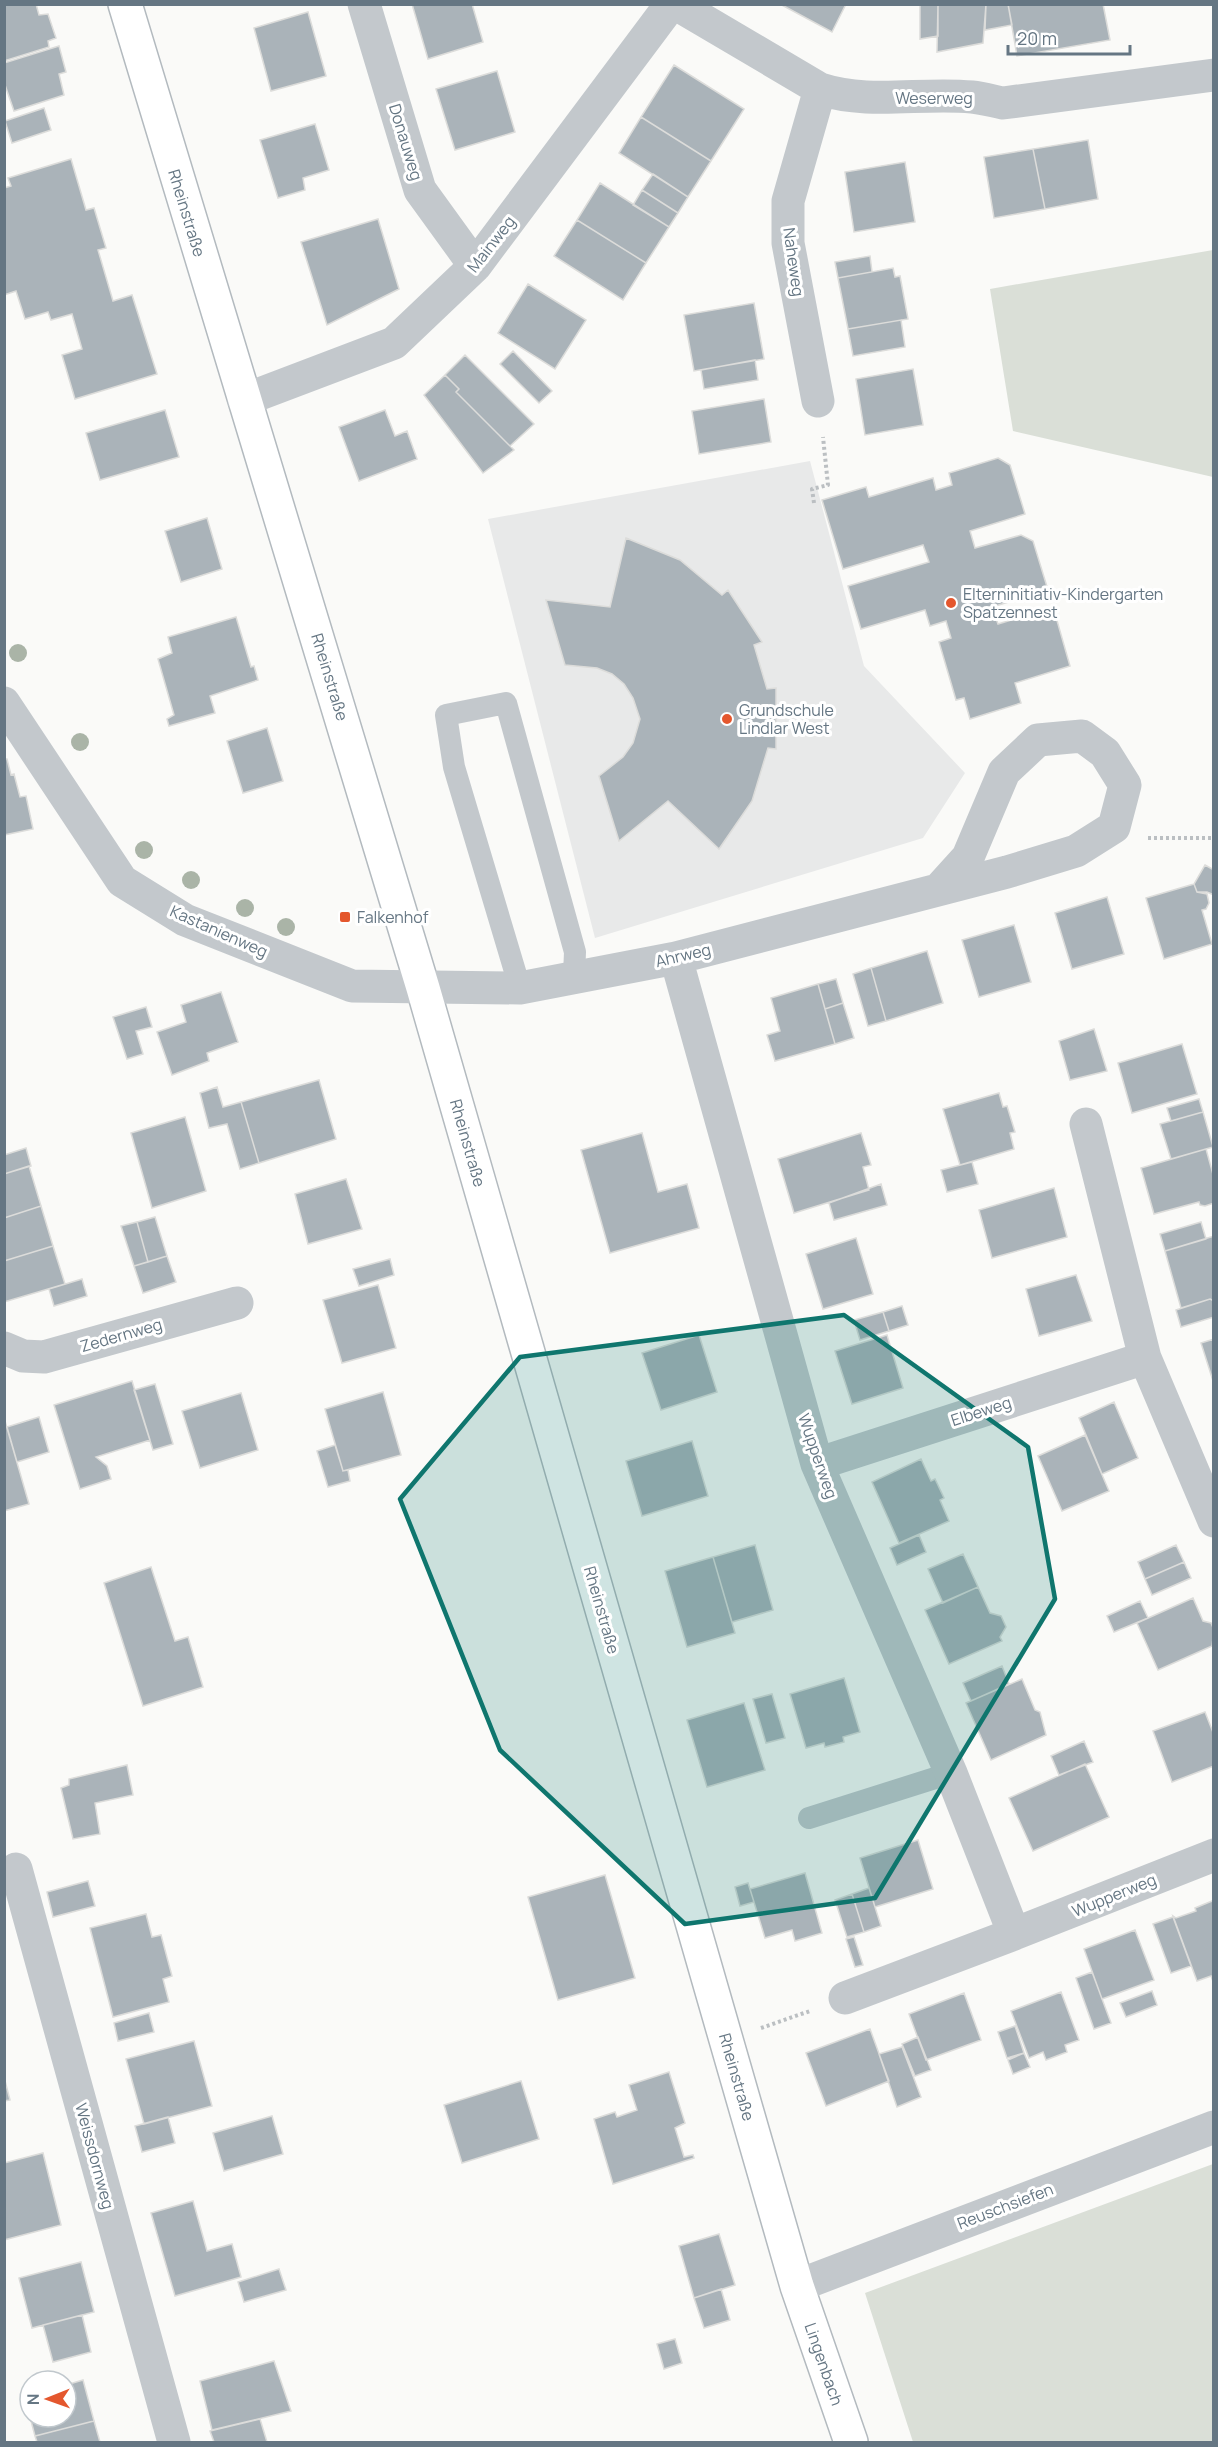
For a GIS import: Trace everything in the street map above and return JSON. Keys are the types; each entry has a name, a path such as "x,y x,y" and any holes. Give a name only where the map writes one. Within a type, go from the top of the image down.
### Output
{"street":[{"name":"Rheinstraße","path":"125,4 423,987 797,2286"},
{"name":"Donauweg","path":"364,4 420,190 475,266"},
{"name":"Mainweg","path":"244,400 394,343 475,266 671,4"},
{"name":"Weserweg","path":"676,4 761,52 820,89 832,93 881,98 972,97 1004,103 1214,75"},
{"name":"Naheweg","path":"818,401 788,243 788,201 820,89"},
{"name":"Kastanienweg","path":"4,703 122,881 184,920 352,986 423,987"},
{"path":"939,889 968,857 1004,772 1038,740 1082,736 1105,753 1125,785 1114,826"},
{"name":"Ahrweg","path":"423,987 520,988 574,975 676,958 1076,851 1114,826"},
{"name":"Wupperweg","path":"676,958 817,1464 951,1773 1014,1934"},
{"path":"1086,1124 1146,1358 1214,1521"},
{"name":"Zedernweg","path":"4,1348 23,1356 44,1357 237,1303"},
{"name":"Elbeweg","path":"817,1464 1146,1358"},
{"name":"Wupperweg","path":"845,1998 1214,1855"},
{"name":"Weissdornweg","path":"16,1869 174,2442"},
{"name":"Reuschsiefen","path":"797,2286 1214,2127"},
{"name":"Lingenbach","path":"797,2286 851,2442"}],"lane":[{"path":"520,988 454,767 446,715 506,703 575,952 574,975"},
{"path":"809,1818 951,1773"}],"path":[{"path":"814,503 812,489 828,485 818,401"},
{"path":"1114,826 1142,838 1214,838"},
{"path":"726,2040 845,1998"}],"highlighted area":[{"path":"844,1315 1028,1447 1055,1599 875,1898 685,1924 500,1750 400,1499 520,1357"}],"shaded area":[{"path":"1213,250 1213,477 1013,431 990,289"},
{"name":"Grundschule Lindlar West","path":"810,461 864,666 965,773 923,838 595,938 488,519"},
{"path":"1213,2164 1213,2442 913,2442 865,2293"}],"building":[{"path":"4,4 36,4 39,15 48,14 56,38 48,41 49,47 4,61"},
{"path":"412,4 472,4 483,42 428,59"},
{"path":"780,4 846,4 832,32"},
{"path":"920,4 938,4 938,36 920,39"},
{"path":"938,4 986,4 983,43 937,52"},
{"path":"986,4 1008,4 1012,25 985,30"},
{"path":"1008,4 1103,4 1110,40 1017,56"},
{"path":"308,12 326,76 271,91 254,28"},
{"path":"59,46 66,72 59,74 64,95 14,111 4,82 4,63"},
{"path":"674,65 744,109 711,161 641,117"},
{"path":"497,71 515,132 455,150 436,89"},
{"path":"44,108 51,130 12,143 5,121"},
{"path":"641,117 711,161 688,197 619,153"},
{"path":"315,124 329,170 303,178 305,190 278,198 260,140"},
{"path":"1088,140 1098,199 1045,209 1033,149"},
{"path":"1033,149 1045,209 994,218 984,157"},
{"path":"71,159 86,210 94,208 106,248 98,250 113,301 132,295 157,374 75,399 62,355 82,349 72,314 51,320 48,312 25,319 16,291 4,295 4,188 11,186 8,178"},
{"path":"905,162 915,222 854,232 845,172"},
{"path":"653,174 688,197 678,213 642,190"},
{"path":"600,183 669,227 646,263 577,220"},
{"path":"642,190 678,213 669,227 633,205"},
{"path":"378,219 399,289 327,325 301,242"},
{"path":"577,220 646,263 623,300 554,256"},
{"path":"870,256 872,272 838,278 835,262"},
{"path":"893,268 895,277 900,276 908,319 848,329 838,278"},
{"path":"528,284 586,320 555,369 498,333"},
{"path":"754,303 764,359 694,371 684,315"},
{"path":"901,320 905,347 853,356 848,329"},
{"path":"513,351 552,391 539,403 500,364"},
{"path":"465,355 534,424 510,446 456,392 459,389 445,375"},
{"path":"755,360 758,380 704,389 701,370"},
{"path":"913,369 923,425 865,435 856,379"},
{"path":"445,375 459,389 456,392 514,450 483,473 424,395"},
{"path":"764,399 771,442 699,454 692,411"},
{"path":"165,410 179,457 100,480 86,433"},
{"path":"385,410 395,436 407,431 417,459 359,481 339,427"},
{"path":"998,458 1010,465 1025,514 970,531 975,548 1021,535 1033,541 1048,590 992,607 998,624 1044,610 1056,617 1070,666 1015,683 1021,703 970,719 964,698 956,700 939,642 951,638 946,621 930,626 925,610 861,629 848,586 929,562 923,545 843,569 822,500 866,487 869,497 933,478 936,490 952,485 949,473"},
{"path":"207,518 222,569 181,582 165,531"},
{"path":"626,538 680,560 722,595 728,590 762,642 754,645 767,689 776,688 776,749 768,748 752,801 719,849 668,801 619,841 599,776 623,757 633,743 640,719 633,698 624,684 612,674 597,668 565,665 546,600 610,607"},
{"path":"236,617 251,667 254,666 258,680 210,696 215,713 169,726 167,719 174,715 158,659 172,653 168,637"},
{"path":"267,728 283,781 243,793 227,741"},
{"path":"4,759 7,759 11,775 14,774 20,797 26,796 33,829 4,835"},
{"path":"1205,865 1214,870 1214,895 1197,892 1194,884"},
{"path":"1194,884 1197,892 1207,894 1209,903 1206,909 1202,910 1212,944 1164,959 1146,898"},
{"path":"1107,897 1124,954 1072,969 1055,913"},
{"path":"1014,925 1031,982 979,997 962,940"},
{"path":"927,951 943,1003 886,1021 871,968"},
{"path":"871,968 886,1021 868,1026 853,974"},
{"path":"836,979 843,1003 825,1009 818,984"},
{"path":"818,984 835,1044 775,1061 767,1035 780,1031 771,998"},
{"path":"221,992 238,1042 207,1053 209,1061 172,1075 157,1032 186,1022 181,1005"},
{"path":"843,1003 854,1038 835,1044 825,1009"},
{"path":"146,1007 152,1027 136,1031 143,1054 127,1059 113,1017"},
{"path":"1094,1029 1107,1071 1070,1080 1059,1041"},
{"path":"1182,1044 1197,1094 1132,1113 1118,1063"},
{"path":"319,1080 336,1139 259,1163 241,1102"},
{"path":"217,1087 223,1107 241,1102 259,1163 240,1169 227,1124 209,1128 200,1093"},
{"path":"999,1093 1003,1107 1007,1106 1015,1132 1010,1133 1014,1149 960,1165 943,1109"},
{"path":"1199,1099 1203,1112 1171,1121 1167,1108"},
{"path":"1203,1112 1213,1147 1171,1159 1160,1124"},
{"path":"185,1117 206,1191 152,1208 131,1133"},
{"path":"642,1133 658,1192 687,1184 699,1228 610,1253 581,1150"},
{"path":"861,1133 871,1165 863,1167 869,1190 794,1213 778,1159"},
{"path":"26,1148 31,1166 4,1174 4,1155"},
{"path":"1206,1149 1214,1178 1214,1203 1205,1206 1200,1205 1199,1202 1154,1214 1141,1168"},
{"path":"972,1162 978,1184 947,1192 941,1170"},
{"path":"29,1166 41,1206 4,1218 4,1174"},
{"path":"346,1179 362,1229 308,1244 295,1194"},
{"path":"881,1184 887,1205 834,1220 829,1203"},
{"path":"1054,1188 1067,1237 992,1258 979,1210"},
{"path":"41,1206 53,1246 4,1261 4,1218"},
{"path":"155,1217 167,1256 148,1262 137,1222"},
{"path":"137,1222 148,1262 134,1266 121,1226"},
{"path":"1201,1222 1206,1239 1165,1251 1160,1234"},
{"path":"1214,1236 1214,1301 1210,1299 1181,1308 1165,1251"},
{"path":"856,1238 873,1294 823,1309 806,1254"},
{"path":"53,1246 65,1284 4,1302 4,1261"},
{"path":"167,1256 176,1282 143,1293 134,1266"},
{"path":"390,1259 394,1275 359,1286 353,1269"},
{"path":"1076,1275 1092,1321 1039,1336 1026,1289"},
{"path":"82,1279 87,1296 54,1306 49,1289"},
{"path":"378,1285 396,1348 342,1363 323,1300"},
{"path":"1210,1299 1214,1301 1214,1317 1181,1327 1176,1310"},
{"path":"902,1306 908,1325 889,1331 883,1312"},
{"path":"883,1312 889,1331 860,1340 854,1320"},
{"path":"699,1335 717,1392 661,1410 642,1353"},
{"path":"887,1335 903,1388 852,1404 835,1351"},
{"path":"1214,1339 1214,1384 1201,1343"},
{"path":"132,1381 150,1440 96,1457 107,1466 111,1479 80,1489 54,1405"},
{"path":"155,1384 173,1444 153,1450 134,1390"},
{"path":"383,1392 401,1455 343,1471 325,1409"},
{"path":"241,1393 258,1450 200,1468 182,1411"},
{"path":"1114,1402 1138,1458 1102,1474 1079,1418"},
{"path":"39,1417 49,1452 17,1462 7,1427"},
{"path":"4,1421 29,1504 4,1511"},
{"path":"1085,1435 1109,1491 1062,1511 1038,1456"},
{"path":"692,1441 708,1496 642,1516 626,1461"},
{"path":"335,1445 343,1471 348,1470 350,1481 328,1487 317,1451"},
{"path":"921,1459 931,1481 935,1479 944,1498 940,1500 949,1521 899,1543 872,1482"},
{"path":"919,1535 926,1552 897,1565 890,1548"},
{"path":"755,1545 773,1610 732,1622 713,1557"},
{"path":"1176,1545 1184,1562 1145,1579 1138,1562"},
{"path":"963,1554 978,1587 943,1603 928,1569"},
{"path":"713,1557 735,1633 687,1647 665,1571"},
{"path":"1184,1562 1191,1578 1152,1595 1145,1579"},
{"path":"151,1567 175,1641 188,1637 203,1687 143,1706 104,1583"},
{"path":"978,1587 990,1613 1001,1616 1006,1627 1000,1637 1002,1641 949,1664 925,1610"},
{"path":"1193,1598 1203,1621 1211,1623 1214,1630 1212,1646 1158,1670 1137,1623"},
{"path":"1140,1601 1148,1618 1114,1632 1107,1616"},
{"path":"1002,1666 1009,1684 971,1701 963,1683"},
{"path":"844,1678 860,1732 843,1737 844,1742 825,1747 824,1743 806,1748 790,1694"},
{"path":"1022,1679 1035,1710 1040,1712 1046,1735 991,1760 966,1703"},
{"path":"772,1694 785,1738 766,1743 753,1699"},
{"path":"744,1703 765,1770 707,1787 687,1720"},
{"path":"1205,1712 1214,1735 1214,1766 1172,1782 1153,1731"},
{"path":"1084,1741 1093,1762 1059,1775 1051,1756"},
{"path":"1085,1764 1109,1817 1033,1851 1009,1798"},
{"path":"127,1765 133,1795 95,1803 100,1834 73,1839 61,1788 69,1785 69,1779"},
{"path":"918,1840 933,1889 875,1907 860,1858"},
{"path":"805,1873 822,1933 795,1941 792,1930 765,1938 750,1889"},
{"path":"605,1875 635,1978 558,2000 528,1897"},
{"path":"88,1881 95,1906 53,1917 47,1892"},
{"path":"748,1883 754,1902 740,1906 735,1887"},
{"path":"869,1888 881,1926 864,1932 852,1894"},
{"path":"852,1894 864,1932 847,1937 835,1900"},
{"path":"1212,1901 1214,1905 1214,1984 1211,1976 1197,1981 1173,1916 1176,1918 1196,1911 1195,1908"},
{"path":"146,1914 152,1937 161,1935 172,1976 163,1979 169,2002 113,2017 90,1928"},
{"path":"1173,1917 1191,1966 1171,1973 1153,1924"},
{"path":"1135,1930 1154,1980 1102,1999 1084,1949"},
{"path":"854,1937 863,1965 855,1967 846,1939"},
{"path":"1092,1972 1111,2023 1094,2029 1076,1978"},
{"path":"1152,1991 1157,2005 1126,2017 1120,2003"},
{"path":"1061,1992 1079,2040 1065,2045 1067,2052 1046,2060 1043,2052 1029,2058 1011,2011"},
{"path":"964,1993 981,2040 926,2060 909,2014"},
{"path":"149,2013 154,2032 118,2041 114,2023"},
{"path":"1015,2026 1024,2053 1007,2058 998,2032"},
{"path":"870,2029 889,2081 826,2106 806,2053"},
{"path":"918,2037 931,2070 915,2076 902,2044"},
{"path":"194,2041 212,2106 144,2124 126,2059"},
{"path":"902,2047 921,2097 897,2107 879,2054"},
{"path":"1024,2053 1030,2067 1013,2074 1008,2060"},
{"path":"669,2072 685,2123 675,2128 684,2157 693,2155 694,2158 613,2184 594,2119 615,2112 617,2117 637,2110 629,2085"},
{"path":"4,2077 10,2100 4,2101"},
{"path":"521,2081 539,2139 462,2163 444,2105"},
{"path":"272,2116 283,2154 224,2171 213,2133"},
{"path":"168,2117 175,2143 142,2152 135,2126"},
{"path":"43,2153 61,2225 4,2240 4,2163"},
{"path":"193,2201 207,2251 232,2244 241,2277 175,2296 151,2213"},
{"path":"719,2234 735,2285 694,2298 679,2246"},
{"path":"81,2262 94,2312 32,2328 19,2278"},
{"path":"279,2269 286,2290 244,2302 238,2282"},
{"path":"721,2289 730,2320 704,2328 694,2298"},
{"path":"82,2315 91,2352 53,2362 43,2325"},
{"path":"675,2339 682,2363 664,2369 657,2344"},
{"path":"274,2361 291,2411 212,2430 200,2381"},
{"path":"83,2380 94,2421 78,2425 78,2381"},
{"path":"260,2419 267,2442 214,2442 210,2431"},
{"path":"94,2421 100,2442 37,2442 35,2436 63,2429 78,2429 78,2425"},
{"path":"33,2429 63,2429 35,2436"}],"place":[{"name":"Elterninitiativ-Kindergarten Spatzennest","path":"951,603"},
{"name":"Grundschule Lindlar West","path":"727,719"},
{"name":"Falkenhof","path":"345,917"}]}
